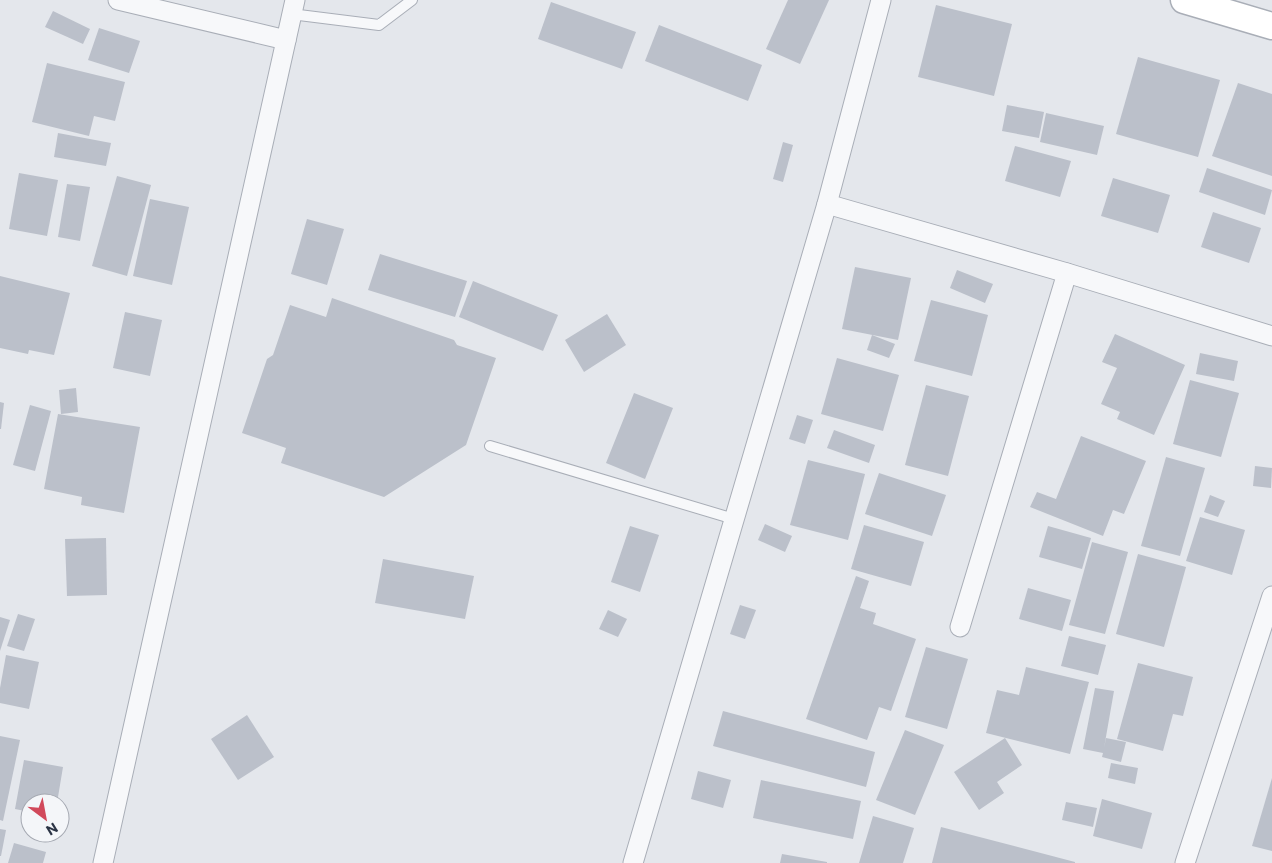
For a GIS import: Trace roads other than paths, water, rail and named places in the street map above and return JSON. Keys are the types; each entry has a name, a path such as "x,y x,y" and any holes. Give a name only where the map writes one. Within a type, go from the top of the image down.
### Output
{"street":[{"path":"118,0 286,40"},
{"path":"633,863 827,204 881,0"},
{"path":"1184,0 1272,26"},
{"path":"103,863 293,7"},
{"path":"827,204 1067,273 1272,336"},
{"path":"960,628 1067,273"},
{"path":"1185,863 1272,596"}],"lane":[{"path":"293,7 379,25 412,0"},
{"path":"490,446 734,519"}]}
